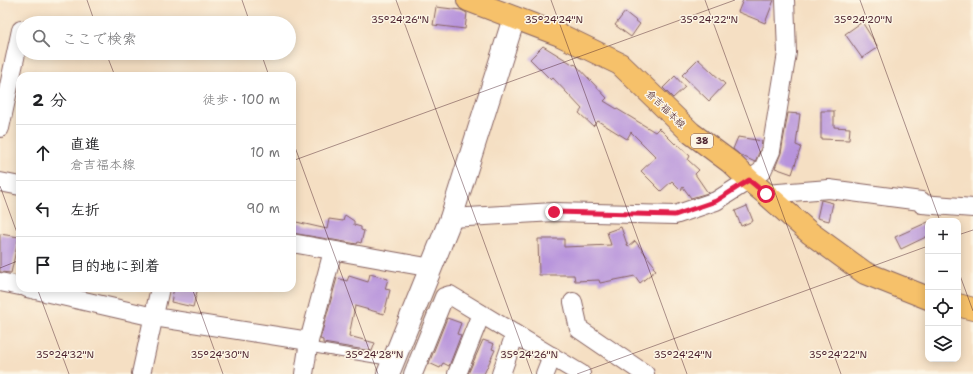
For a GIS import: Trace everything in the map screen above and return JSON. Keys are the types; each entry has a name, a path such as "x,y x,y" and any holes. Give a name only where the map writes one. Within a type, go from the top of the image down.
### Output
{"main road":[{"name":"倉吉福本線","path":"468,0 560,36 620,64 691,133 730,162 810,233 866,273 925,297"},
{"path":"961,306 973,309"}],"street":[{"path":"451,218 554,212 675,215 716,201 749,180 762,171 771,151 787,54 785,0"},
{"path":"391,368 451,218 514,18"},
{"path":"16,72 18,60"},
{"path":"0,128 15,83"},
{"path":"0,182 16,185"},
{"path":"766,194 829,189 921,201 922,204 973,208"},
{"path":"296,244 432,268"},
{"path":"304,374 309,344 333,251"},
{"path":"0,282 16,285"},
{"path":"45,292 154,317 309,344"},
{"path":"141,374 159,292"},
{"path":"416,373 444,297 450,295 581,374"},
{"path":"572,302 579,329 645,374"},
{"path":"457,374 481,314"},
{"path":"501,374 515,334"},
{"path":"545,374 552,356"}],"lane":[{"path":"309,344 391,368"}],"building":[{"path":"743,0 774,0 765,23 738,12"},
{"path":"436,7 461,10 467,13 465,29 433,25"},
{"path":"625,12 640,24 631,37 615,25"},
{"path":"862,22 878,47 862,58 845,34"},
{"path":"543,46 574,65 575,64 607,98 604,101 655,132 659,128 675,144 676,143 690,156 688,160 699,170 695,174 708,193 691,198 683,187 681,190 672,181 661,191 641,171 656,157 631,132 627,139 598,121 593,126 579,113 582,109 553,78 551,80 530,59"},
{"path":"698,59 725,84 709,101 682,75"},
{"path":"675,76 685,87 673,98 663,88"},
{"path":"821,111 834,111 834,127 850,128 849,140 821,139"},
{"path":"788,113 800,114 796,145 801,147 792,174 775,168 781,153"},
{"path":"738,137 762,141 761,148 755,162 740,155 733,149"},
{"path":"821,200 833,203 829,221 817,218"},
{"path":"747,206 753,221 741,226 735,211"},
{"path":"345,215 354,221 354,225 361,227 361,230 364,231 361,243 358,242 357,244 296,234 296,222 327,229 329,219 343,221"},
{"path":"925,223 925,237 901,249 895,237"},
{"path":"621,227 628,247 635,241 654,265 653,267 656,270 640,283 635,276 600,283 599,280 575,281 574,275 539,275 538,239 564,239 564,247 611,245 607,232"},
{"path":"0,234 16,237 16,250 11,273 0,272"},
{"path":"370,274 388,279 385,289 390,290 384,314 355,306 349,336 375,343 372,351 323,343 323,340 320,339 337,278 347,281 349,276 368,282"},
{"path":"173,292 197,292 193,307 171,302"},
{"path":"447,318 461,323 457,334 461,335 449,366 443,363 440,368 429,363"},
{"path":"483,340 494,344 492,349 495,350 484,374 468,374"}],"route":[{"path":"554,212 675,215 716,201 749,180 766,194"}]}
